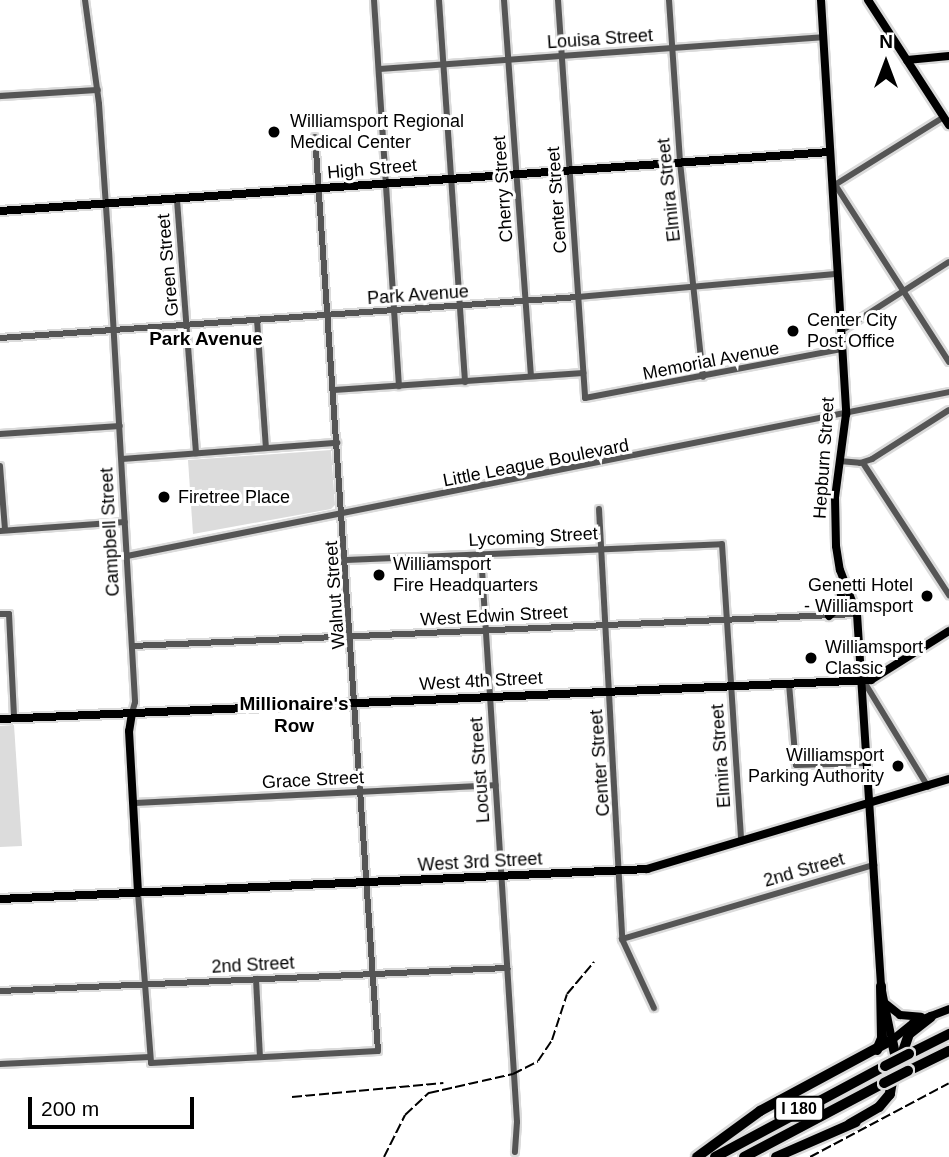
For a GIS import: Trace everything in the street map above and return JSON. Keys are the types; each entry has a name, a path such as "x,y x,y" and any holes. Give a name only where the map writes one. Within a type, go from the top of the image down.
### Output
{"highway":[{"path":"877,1050 882,1038 881,986"},
{"path":"776,1157 877,1114 892,1100 904,1042 931,1017"},
{"name":"I 180","path":"715,1157 949,1034"},
{"path":"697,1157 760,1111 892,1040 895,1059 890,1094 879,1107 850,1124"},
{"name":"I 180","path":"744,1157 949,1051"}],"main road":[{"name":"Hepburn Street","path":"821,0 846,414 839,461 835,533 840,570 857,614 881,986 892,1040"},
{"path":"868,0 946,121"},
{"path":"907,60 949,56"},
{"name":"High Street","path":"0,211 830,152"},
{"path":"829,616 842,604 840,570"},
{"name":"West 4th Street","path":"0,719 863,680 878,676 949,631"},
{"name":"Campbell Street","path":"132,713 138,893"},
{"name":"West 3rd Street","path":"0,899 621,871 657,866 949,779"},
{"path":"885,1003 904,1017 931,1017"},
{"path":"892,1040 909,1025 949,1009"}],"street":[{"name":"Campbell Street","path":"85,0 98,90 115,331 132,646 132,713"},
{"path":"374,0 399,386"},
{"path":"439,0 465,382"},
{"name":"Cherry Street","path":"504,0 530,376"},
{"name":"Center Street","path":"558,0 585,398"},
{"name":"Elmira Street","path":"669,0 680,162 703,377"},
{"name":"Louisa Street","path":"379,69 823,37"},
{"path":"0,96 98,90"},
{"path":"946,121 834,186 949,362"},
{"name":"Walnut Street","path":"260,1057 378,1051 352,636 315,137"},
{"name":"Green Street","path":"177,200 196,453"},
{"path":"841,331 949,262"},
{"name":"Park Avenue","path":"0,338 578,298 838,274"},
{"path":"257,320 266,448"},
{"name":"Memorial Avenue","path":"585,398 842,349"},
{"path":"334,390 583,373"},
{"name":"Little League Boulevard","path":"127,556 343,516 949,392"},
{"path":"839,461 863,463 949,410"},
{"path":"0,434 120,426"},
{"path":"122,459 337,443"},
{"path":"863,463 949,595"},
{"path":"0,466 3,531 125,522"},
{"name":"Center Street","path":"599,509 621,871 622,939 654,1008"},
{"name":"Elmira Street","path":"722,544 741,841"},
{"name":"Lycoming Street","path":"346,560 722,544"},
{"name":"Locust Street","path":"481,554 507,968 515,1152"},
{"path":"0,614 9,614 14,718"},
{"name":"West Edwin Street","path":"132,646 857,614"},
{"path":"863,680 928,787"},
{"path":"789,684 796,765 867,763"},
{"name":"Grace Street","path":"133,803 496,785"},
{"name":"2nd Street","path":"622,939 874,865"},
{"name":"Campbell Street","path":"138,893 150,1060"},
{"name":"2nd Street","path":"0,991 507,968"},
{"path":"0,1064 260,1057 256,979"}],"shaded area":[{"path":"331,450 335,505 331,509 193,534 188,460"},
{"path":"14,725 22,846 0,847 0,726"}],"railway":[{"path":"384,1157 405,1115 429,1093 513,1074 538,1061 552,1040 567,994 594,962"},
{"path":"292,1097 443,1083"},
{"path":"810,1157 949,1083"}],"place":[{"name":"Williamsport Regional Medical Center","path":"274,132"},
{"name":"Center City Post Office","path":"793,331"},
{"name":"Firetree Place","path":"164,497"},
{"name":"Williamsport Fire Headquarters","path":"379,575"},
{"name":"Genetti Hotel - Williamsport","path":"927,596"},
{"name":"Williamsport Classic","path":"811,658"},
{"name":"Williamsport Parking Authority","path":"898,766"}],"district":[{"name":"Park Avenue","path":"206,339"},
{"name":"Millionaire's Row","path":"294,715"}]}
